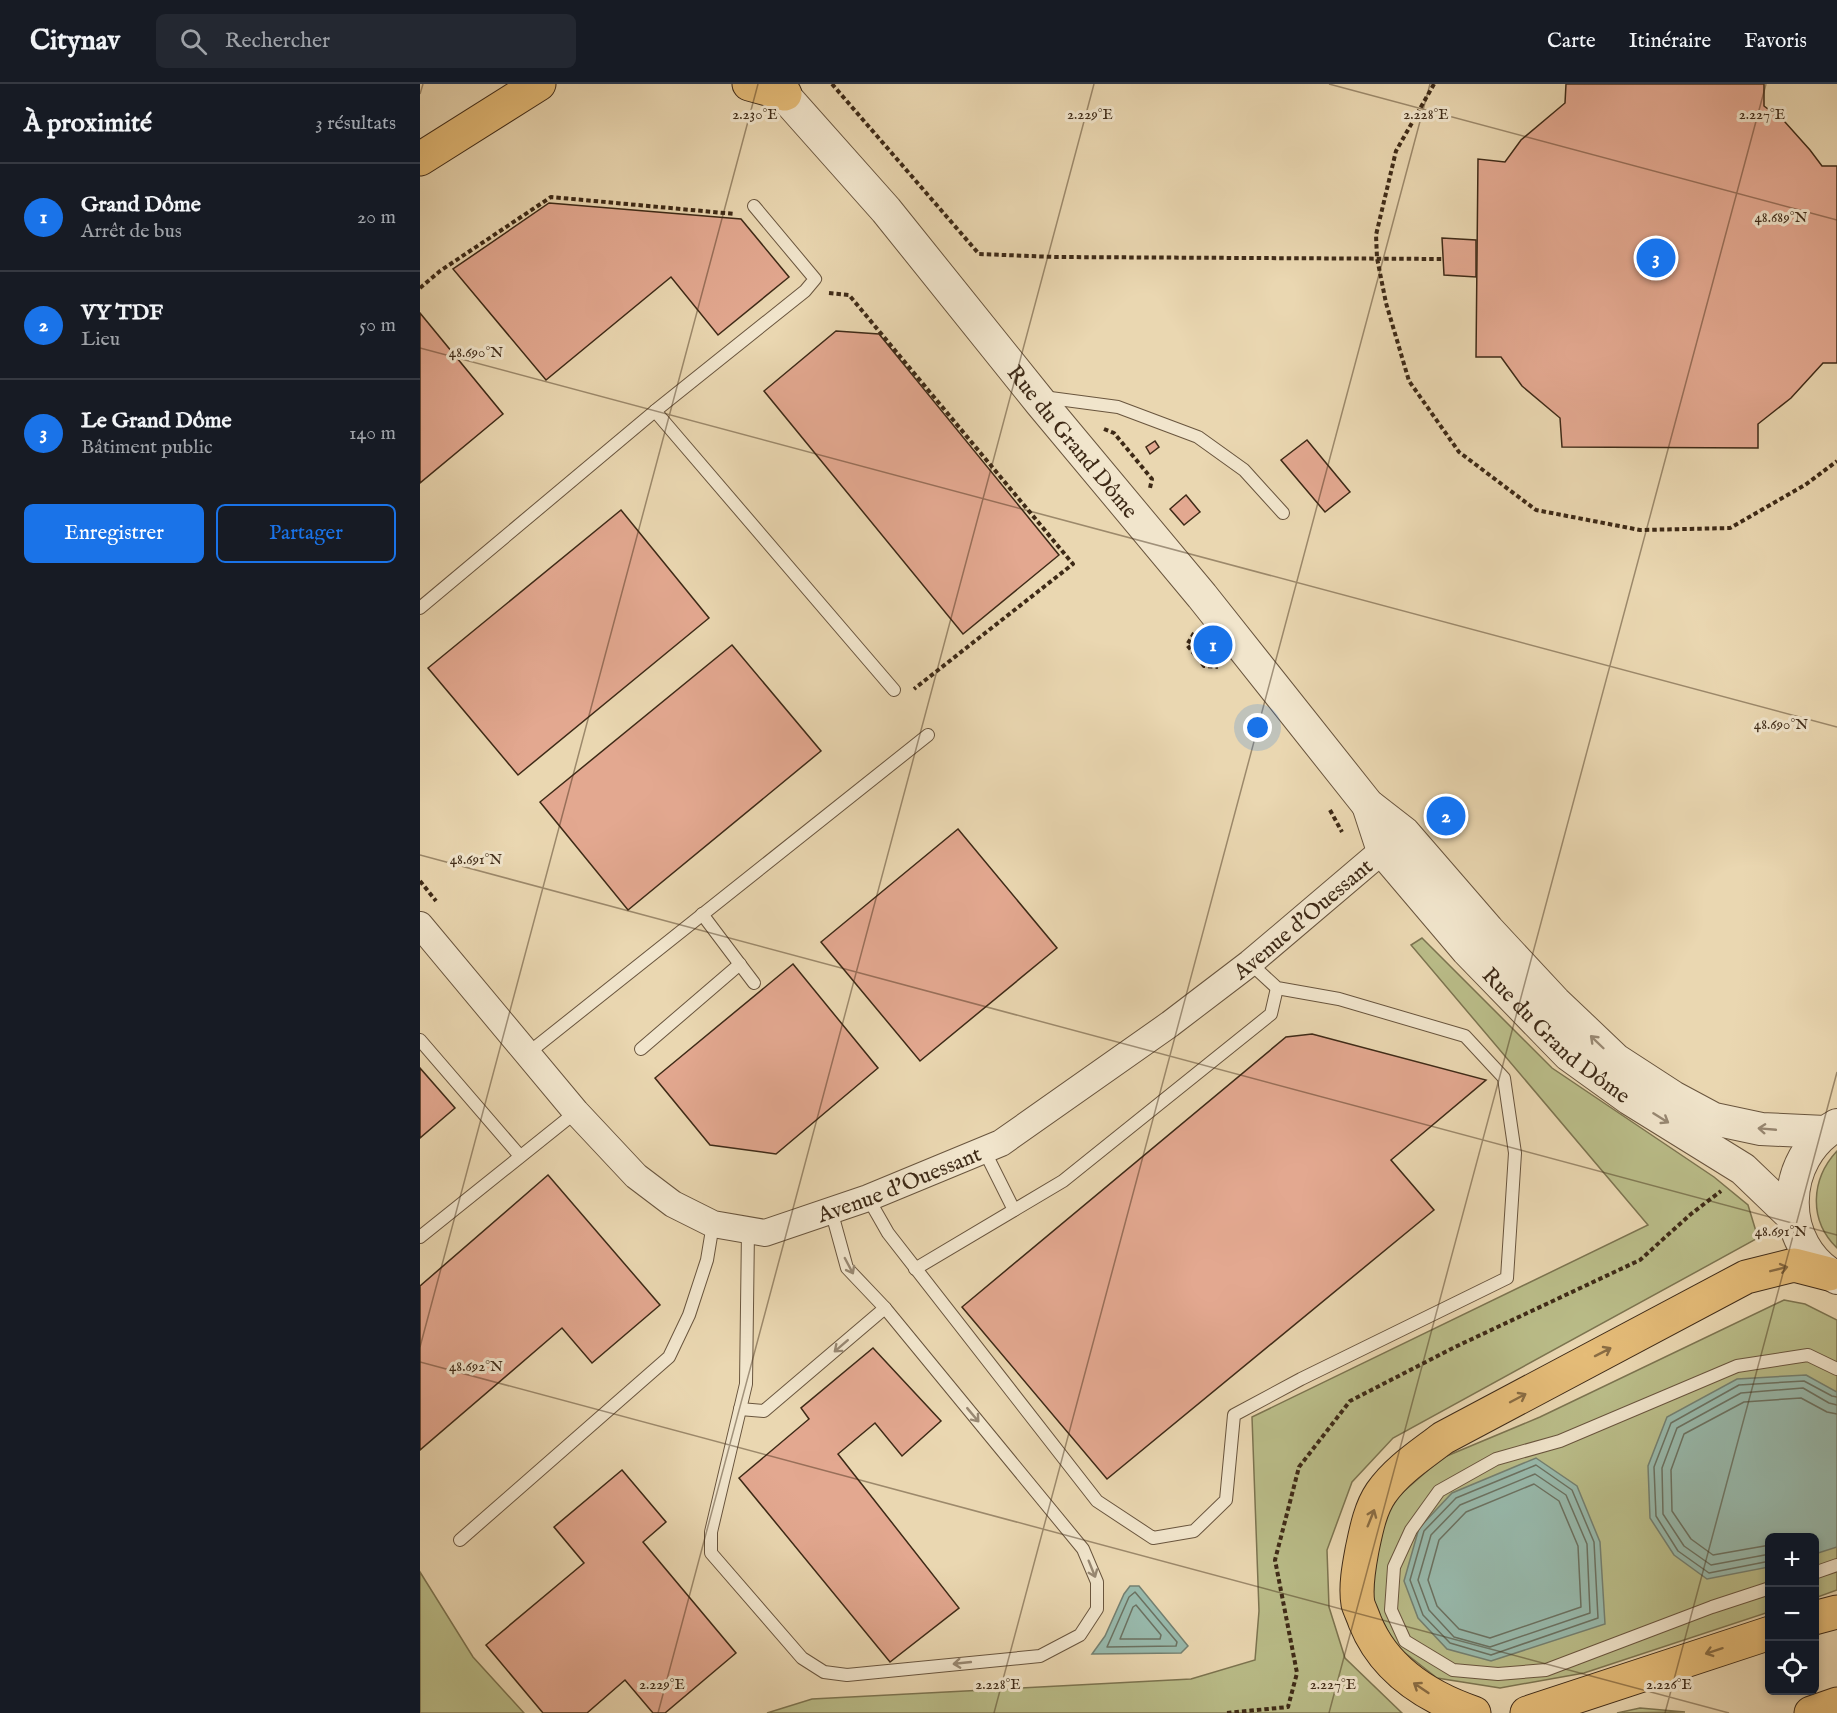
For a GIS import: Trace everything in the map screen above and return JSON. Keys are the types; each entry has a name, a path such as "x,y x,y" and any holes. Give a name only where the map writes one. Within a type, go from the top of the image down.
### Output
{"main road":[{"path":"420,159 539,84"},
{"path":"749,84 779,89"},
{"path":"1474,1713 1447,1704 1418,1688 1394,1666 1373,1640 1358,1604 1359,1570 1367,1527 1380,1494 1406,1465 1443,1438 1746,1277 1794,1265 1833,1276"},
{"path":"1819,1617 1837,1612"},
{"path":"1527,1713 1765,1635"},
{"path":"1811,1713 1837,1704"}],"street":[{"name":"Rue du Grand Dôme","path":"779,89 886,210 1202,596 1368,805 1467,950 1569,1055 1630,1099 1743,1169 1793,1217"},
{"name":"Rue du Grand Dôme","path":"1394,841 1488,930 1555,1002 1616,1060 1673,1097 1714,1119 1761,1129 1831,1128"},
{"name":"Avenue d'Ouessant","path":"420,925 576,1112 636,1176 673,1204 713,1224 765,1233 868,1198 1001,1143 1250,963 1394,841"},
{"path":"1831,1128 1809,1149 1797,1170 1792,1194 1793,1217 1800,1239 1812,1258 1833,1276"}],"lane":[{"path":"420,608 655,411 805,291 815,279 754,206"},
{"path":"1036,396 1118,407 1198,437 1244,470 1283,513"},
{"path":"655,411 894,690"},
{"path":"527,1054 928,735"},
{"path":"702,915 754,983"},
{"path":"868,1198 888,1233 915,1269 1097,1501 1153,1538 1194,1531 1226,1500 1234,1415 1301,1379 1507,1278 1515,1153 1504,1078 1465,1036 1339,999 1277,988 1250,963"},
{"path":"640,1049 740,964"},
{"path":"915,1269 1063,1181 1271,1014 1277,988"},
{"path":"420,1040 520,1156"},
{"path":"420,1237 576,1112"},
{"path":"984,1150 1014,1210"},
{"path":"748,1230 746,1384 711,1532 711,1553 802,1658 824,1672 847,1675 1040,1656 1080,1635 1096,1608 1097,1582 1083,1549 885,1308 847,1268 831,1210"},
{"path":"460,1540 669,1358 689,1315 707,1260 713,1224"},
{"path":"740,1409 764,1412 885,1308"},
{"path":"1765,1590 1712,1607 1546,1670 1498,1674 1453,1670 1405,1641 1391,1610 1394,1567 1411,1530 1439,1491 1496,1459 1560,1441 1737,1366 1808,1355 1837,1369"},
{"path":"1819,1572 1837,1566"}],"path":[{"path":"832,84 979,254 1055,257 1443,259"},
{"path":"1434,84 1396,151 1376,235 1377,258 1386,303 1409,381 1459,452 1536,510 1640,530 1730,528 1805,484 1837,461"},
{"path":"420,288 551,197 743,215"},
{"path":"805,291 849,295 1073,564 910,692"},
{"path":"420,881 442,909"}],"green space":[{"path":"1422,938 1552,1068 1714,1177 1748,1205 1758,1238 1393,1438 1352,1482 1327,1550 1329,1607 1345,1658 1402,1713 767,1713 812,1699 1191,1679 1255,1660 1259,1611 1252,1417 1648,1225 1411,945"},
{"path":"1837,1151 1837,1248 1821,1225 1816,1200 1822,1174"},
{"path":"1784,1300 1805,1304 1837,1320 1837,1590 1819,1597 1819,1533 1765,1533 1765,1613 1584,1673 1500,1688 1437,1678 1395,1645 1373,1602 1375,1543 1395,1499 1442,1458 1540,1417"},
{"path":"420,1572 473,1657 524,1713 420,1713"},
{"path":"1640,1708 1685,1712 1617,1713"}],"water":[{"path":"1806,1375 1837,1392 1837,1547 1819,1553 1819,1533 1765,1533 1765,1568 1707,1579 1674,1555 1650,1518 1648,1466 1667,1417 1737,1379"},
{"path":"1536,1458 1577,1486 1600,1542 1605,1624 1491,1661 1447,1649 1418,1618 1404,1581 1419,1528 1452,1493"},
{"path":"1130,1586 1139,1586 1188,1646 1181,1653 1092,1654 1105,1636"}],"building":[{"path":"1566,84 1764,84 1764,106 1785,122 1822,166 1837,166 1837,363 1823,363 1791,398 1758,424 1758,448 1562,447 1560,418 1522,386 1501,357 1476,357 1478,159 1505,162 1521,140 1565,103"},
{"path":"549,203 741,219 789,277 718,335 671,277 546,380 453,269"},
{"path":"1442,238 1476,240 1476,277 1444,275"},
{"path":"420,313 503,414 420,483"},
{"path":"836,331 879,334 1059,555 963,634 764,391"},
{"path":"1307,440 1350,492 1325,512 1281,460"},
{"path":"1155,441 1159,447 1150,454 1146,447"},
{"path":"1186,495 1200,512 1184,525 1170,509"},
{"path":"621,510 709,618 518,775 428,668"},
{"path":"732,645 821,751 628,910 540,802"},
{"path":"1445,807 1455,818 1448,824 1438,813"},
{"path":"958,829 1057,948 920,1061 821,942"},
{"path":"793,964 878,1068 776,1154 710,1145 655,1078"},
{"path":"1312,1034 1486,1080 1391,1160 1434,1210 1107,1479 962,1307 1286,1037"},
{"path":"420,1068 455,1108 420,1138"},
{"path":"548,1175 660,1305 592,1363 562,1328 420,1450 420,1286"},
{"path":"873,1348 941,1421 902,1456 875,1423 838,1454 959,1608 890,1662 739,1478 809,1419 801,1408"},
{"path":"622,1470 666,1522 643,1542 736,1653 665,1713 653,1713 625,1680 587,1713 543,1713 486,1645 584,1563 554,1527"}],"place":[{"name":"Le Grand Dôme","path":"1656,258"},
{"name":"Grand Dôme","path":"1213,645"},
{"name":"VY TDF","path":"1446,816"}]}
